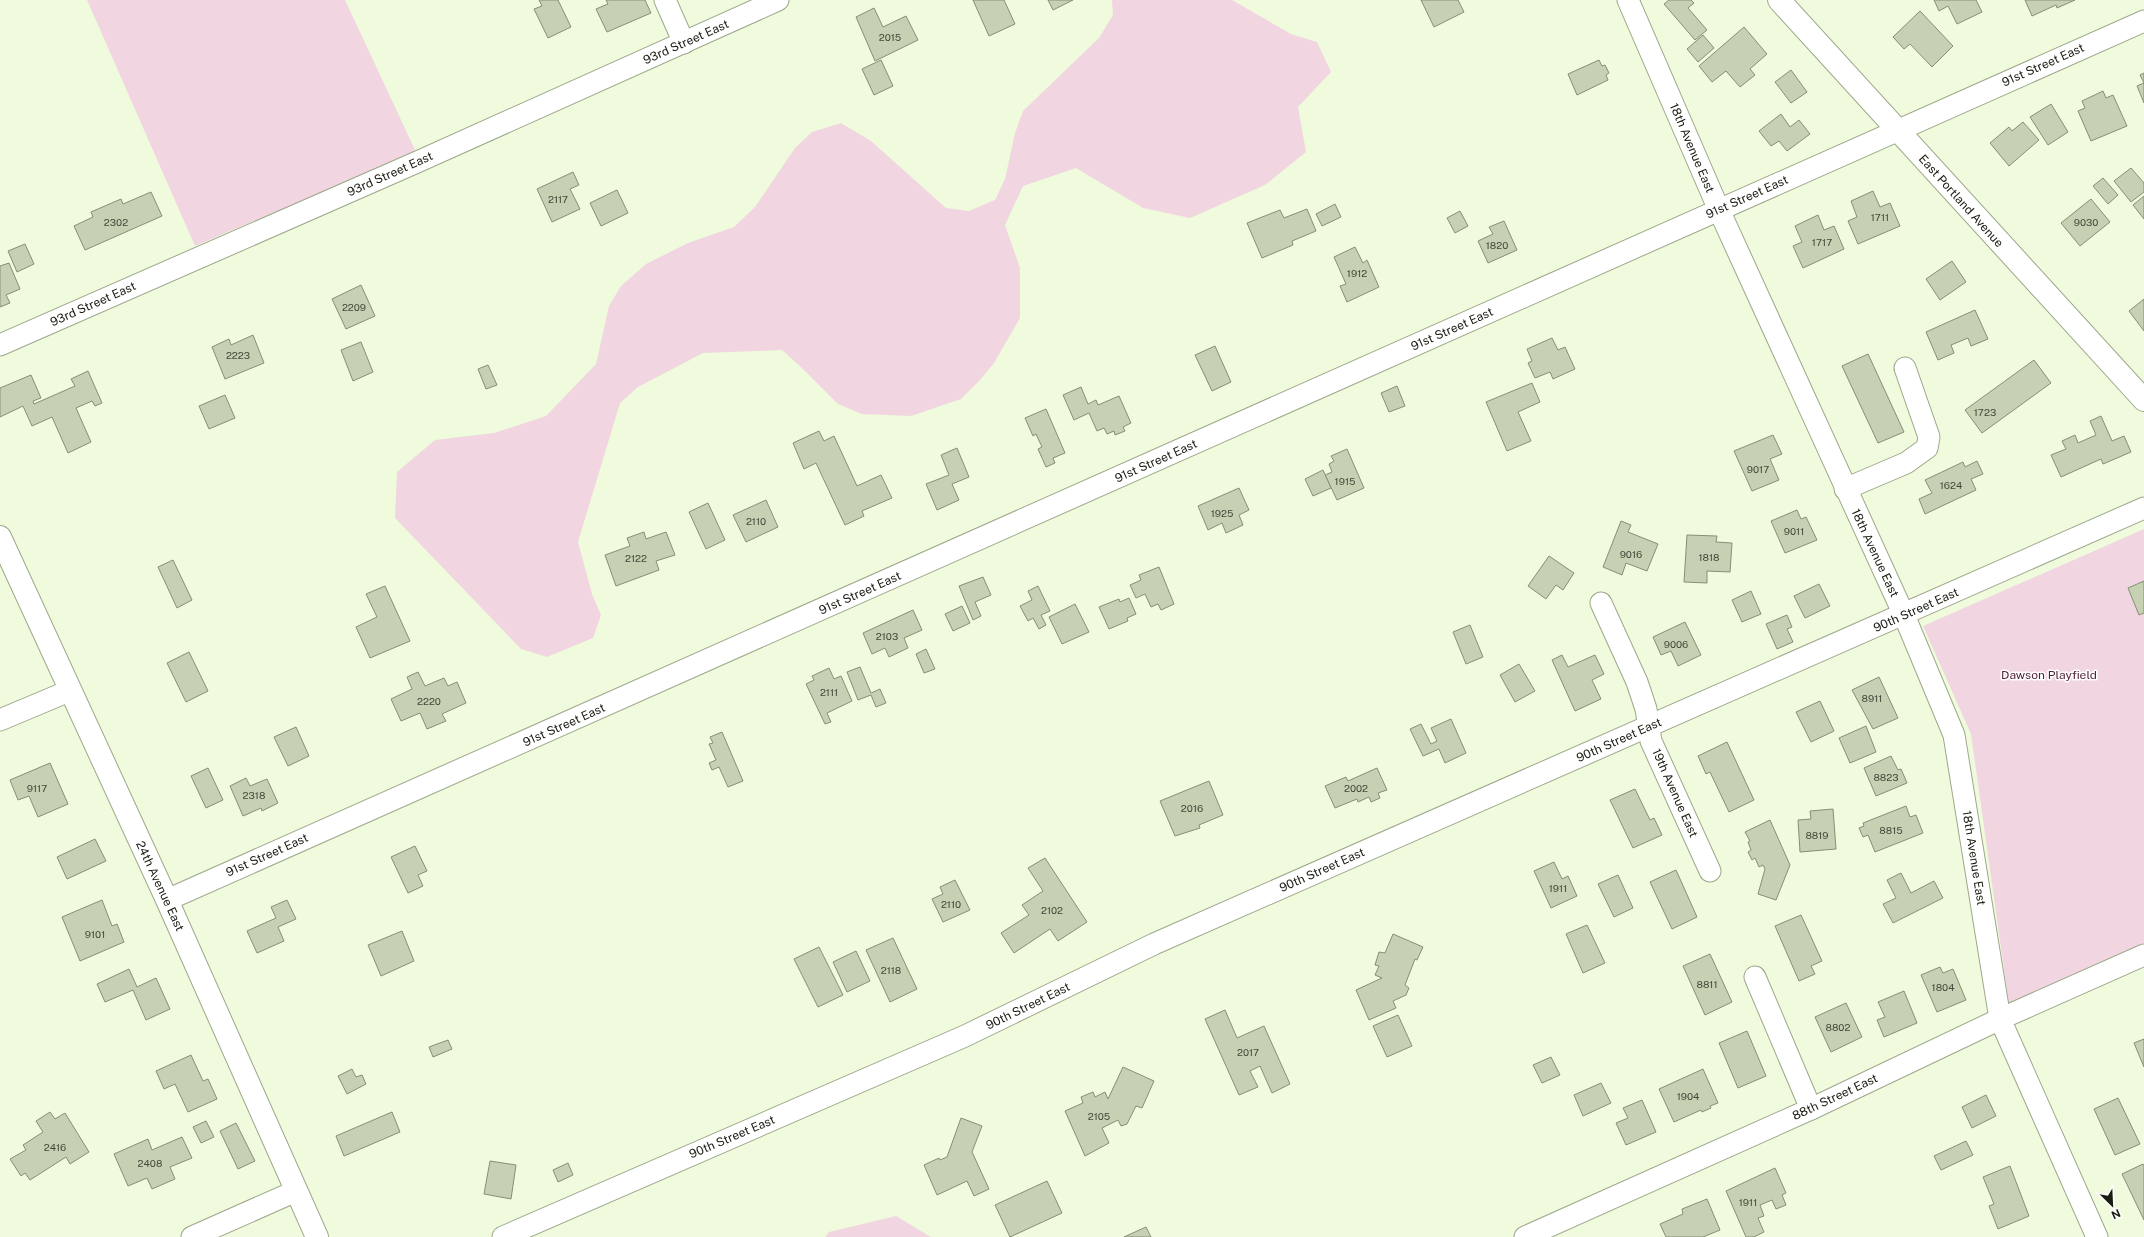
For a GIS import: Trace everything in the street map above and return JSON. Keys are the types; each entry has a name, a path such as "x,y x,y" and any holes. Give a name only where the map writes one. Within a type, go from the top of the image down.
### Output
{"street":[{"path":"665,0 684,43"},
{"name":"93rd Street East","path":"0,345 407,167 778,0"},
{"name":"18th Avenue East","path":"1628,0 1719,210 1845,489 1904,615 1954,735 2000,1019 2097,1237"},
{"name":"East Portland Avenue","path":"1779,0 1896,130 2144,400"},
{"name":"91st Street East","path":"167,900 2144,21"},
{"path":"1845,489 1906,463 1927,448 1929,437 1904,368"},
{"name":"90th Street East","path":"503,1237 965,1036 1154,944 2144,508"},
{"name":"24th Avenue East","path":"0,537 69,691 167,900 317,1237"},
{"name":"19th Avenue East","path":"1601,603 1636,682 1650,726 1651,741 1710,871"},
{"path":"0,720 69,691"},
{"name":"88th Street East","path":"1525,1237 1811,1109 2000,1019 2144,955"},
{"path":"1755,978 1811,1109"},
{"path":"192,1237 296,1192"}],"green space":[{"path":"87,0 345,0 416,152 195,246"},
{"path":"1112,0 1232,0 1291,34 1317,42 1331,72 1298,107 1306,152 1265,185 1190,218 1143,208 1076,168 1023,186 1005,225 1020,268 1020,318 994,363 961,399 911,416 862,414 838,404 782,350 703,353 638,387 620,403 578,542 592,594 601,615 593,638 547,657 521,649 395,518 397,472 435,440 494,433 546,416 596,364 609,306 621,286 646,264 688,243 734,227 755,207 795,148 812,132 841,123 871,141 946,208 969,211 995,200 1005,179 1015,133 1023,111 1099,38 1113,15"},
{"name":"Dawson Playfield","path":"2144,529 2144,943 2009,1005 1971,734 1923,626"},
{"path":"896,1216 931,1237 825,1237 829,1232"}],"building":[{"path":"539,0 558,0 571,27 548,38 534,9 542,6"},
{"path":"606,0 645,0 651,13 607,32 596,9 608,4"},
{"path":"973,0 1004,0 1015,24 989,36"},
{"path":"1048,0 1073,0 1053,10"},
{"path":"1421,0 1458,0 1464,12 1434,27"},
{"path":"1669,0 1691,0 1694,3 1688,8 1707,30 1695,40 1664,4"},
{"path":"1934,0 1976,0 1982,12 1957,24 1948,6 1939,11"},
{"path":"2025,0 2075,0 2057,8 2056,5 2032,16"},
{"path":"874,8 883,27 906,16 918,40 875,61 856,17"},
{"path":"1920,11 1953,46 1932,67 1910,44 1904,49 1893,37"},
{"path":"1744,27 1767,54 1750,69 1755,75 1740,87 1726,71 1712,82 1699,66"},
{"path":"1703,35 1714,48 1698,62 1687,49"},
{"path":"881,60 893,86 874,95 862,69"},
{"path":"1599,60 1602,66 1605,65 1609,73 1606,75 1608,80 1577,95 1568,74"},
{"path":"1791,70 1807,92 1791,103 1775,82"},
{"path":"2144,73 2144,83 2140,75"},
{"path":"2144,83 2144,103 2137,86"},
{"path":"2103,91 2106,98 2113,95 2127,126 2091,141 2078,111 2085,108 2082,101"},
{"path":"2051,104 2068,132 2048,145 2030,117"},
{"path":"1781,114 1790,127 1799,120 1810,134 1787,151 1779,141 1771,146 1759,131"},
{"path":"2023,122 2039,140 2009,166 1990,143 2009,127 2012,131"},
{"path":"2131,168 2144,183 2144,192 2131,202 2114,181"},
{"path":"573,172 579,185 570,189 580,209 552,222 537,189"},
{"path":"2103,178 2118,195 2108,204 2093,186"},
{"path":"617,190 628,213 601,226 590,203"},
{"path":"1873,191 1880,207 1890,203 1900,226 1858,244 1848,221 1857,217 1851,201"},
{"path":"151,192 162,216 85,250 74,226 93,217 91,212 121,199 123,204"},
{"path":"2144,196 2144,219 2133,205"},
{"path":"2091,199 2110,222 2080,246 2061,223"},
{"path":"1335,204 1341,217 1322,226 1316,214"},
{"path":"1307,209 1316,231 1292,241 1293,245 1262,258 1247,223 1280,210 1284,218"},
{"path":"1460,211 1468,226 1455,233 1447,218"},
{"path":"1818,215 1824,230 1834,226 1844,249 1803,268 1793,246 1802,242 1795,226"},
{"path":"1504,221 1517,250 1488,263 1478,241 1493,234 1489,227"},
{"path":"25,244 34,264 17,272 8,251"},
{"path":"1355,247 1363,263 1367,260 1379,287 1347,302 1340,286 1346,284 1334,257"},
{"path":"1952,261 1966,282 1940,300 1926,279"},
{"path":"9,263 20,289 6,295 10,303 0,307 0,266"},
{"path":"361,285 375,316 346,329 332,299"},
{"path":"2144,299 2144,331 2129,311"},
{"path":"1975,310 1988,339 1971,346 1968,338 1951,345 1954,353 1938,360 1926,332"},
{"path":"253,335 264,363 225,379 212,347 229,339 231,345"},
{"path":"1552,338 1558,350 1565,347 1575,369 1553,379 1550,372 1535,378 1528,363 1532,361 1527,349"},
{"path":"361,342 373,372 353,381 341,350"},
{"path":"1215,346 1231,382 1212,391 1195,355"},
{"path":"1868,354 1904,432 1878,443 1842,366"},
{"path":"2034,360 2051,383 1982,433 1965,410"},
{"path":"488,365 497,385 486,389 478,369"},
{"path":"88,371 102,403 95,406 92,401 76,408 91,442 68,453 52,417 32,426 23,406 0,417 0,388 31,375 41,398 33,401 34,404 75,386 71,379"},
{"path":"1532,383 1540,402 1518,412 1531,441 1507,451 1486,402"},
{"path":"1397,386 1405,406 1389,412 1381,393"},
{"path":"1081,387 1088,404 1096,400 1098,405 1119,396 1131,423 1123,427 1125,431 1115,435 1114,431 1107,434 1104,428 1097,431 1089,413 1074,420 1063,395"},
{"path":"225,395 235,418 209,429 199,406"},
{"path":"1046,409 1065,453 1053,458 1055,463 1046,467 1038,449 1042,447 1036,434 1033,436 1025,418"},
{"path":"2101,416 2112,441 2124,436 2131,452 2103,464 2101,459 2061,477 2051,455 2066,449 2062,441 2075,435 2078,443 2096,435 2090,421"},
{"path":"819,431 824,441 834,436 857,486 881,475 892,498 862,511 864,516 845,525 816,463 804,469 793,443"},
{"path":"1773,435 1782,454 1770,459 1779,480 1752,491 1734,451"},
{"path":"957,448 969,477 952,484 959,500 937,510 926,484 949,475 941,455"},
{"path":"1347,449 1364,488 1337,500 1325,475 1332,472 1329,464 1334,461 1331,456"},
{"path":"1977,461 1983,474 1971,479 1976,490 1925,514 1919,499 1932,493 1925,480 1963,462 1965,467"},
{"path":"1323,470 1331,488 1313,496 1305,479"},
{"path":"1239,488 1249,510 1239,515 1243,525 1226,533 1222,523 1208,530 1198,506"},
{"path":"766,500 778,527 746,542 733,515"},
{"path":"708,503 725,540 706,549 689,512"},
{"path":"1797,510 1801,519 1806,517 1817,540 1785,553 1771,521"},
{"path":"1621,521 1631,525 1628,532 1658,544 1647,571 1626,563 1622,575 1603,567"},
{"path":"644,532 646,539 666,532 675,555 656,561 659,570 616,586 605,555 630,546 627,538"},
{"path":"1687,535 1717,536 1716,542 1732,543 1730,572 1707,571 1707,583 1684,582"},
{"path":"1549,556 1574,573 1563,590 1556,585 1546,599 1528,586"},
{"path":"173,560 192,600 177,608 158,567"},
{"path":"1159,567 1174,604 1161,610 1158,604 1151,607 1145,594 1136,598 1130,585 1141,580 1139,575"},
{"path":"983,577 991,595 975,602 981,616 973,620 959,586"},
{"path":"2144,581 2144,613 2139,615 2128,588"},
{"path":"1819,584 1830,606 1805,618 1794,596"},
{"path":"385,586 410,641 370,658 356,627 377,617 366,594"},
{"path":"1038,586 1050,611 1041,615 1046,625 1039,629 1033,618 1028,621 1020,606 1032,600 1028,591"},
{"path":"1751,591 1761,614 1742,622 1732,600"},
{"path":"1129,598 1136,614 1127,618 1128,621 1109,629 1099,607 1119,599 1120,602"},
{"path":"1075,604 1089,632 1062,644 1049,617"},
{"path":"962,606 970,623 953,631 945,614"},
{"path":"913,610 922,630 904,638 908,648 889,657 885,648 872,654 863,633"},
{"path":"1787,615 1792,627 1787,629 1793,642 1777,649 1766,624"},
{"path":"1685,622 1701,655 1678,666 1671,651 1661,655 1653,637"},
{"path":"1470,625 1483,657 1466,664 1453,632"},
{"path":"926,649 935,669 924,673 916,654"},
{"path":"189,652 208,691 186,702 167,663"},
{"path":"1562,655 1568,667 1595,655 1604,674 1592,680 1601,699 1575,711 1552,660"},
{"path":"1519,664 1535,691 1515,702 1500,675"},
{"path":"860,667 871,693 880,689 886,703 876,707 871,695 858,700 847,672"},
{"path":"829,668 834,679 841,676 852,701 827,713 831,722 825,724 806,684 814,680 812,676"},
{"path":"418,672 425,686 444,678 448,686 457,682 466,703 442,714 446,721 427,729 420,713 401,721 391,699 412,689 407,677"},
{"path":"1879,677 1898,718 1873,729 1852,690"},
{"path":"1820,701 1834,731 1811,742 1796,712"},
{"path":"1451,719 1466,753 1445,763 1439,749 1423,756 1410,729 1421,724 1431,744 1437,741 1431,728"},
{"path":"1866,726 1876,752 1850,763 1839,738"},
{"path":"296,727 309,756 288,766 274,737"},
{"path":"722,732 743,781 728,787 719,767 712,770 709,763 716,760 709,744 713,743 710,737"},
{"path":"1727,742 1754,800 1729,812 1710,772 1706,774 1698,756"},
{"path":"1891,756 1898,770 1901,769 1907,783 1876,796 1864,768"},
{"path":"50,763 68,804 38,817 29,796 18,800 10,780"},
{"path":"208,768 223,800 206,808 191,776"},
{"path":"1377,768 1387,790 1378,793 1380,798 1371,802 1369,797 1358,802 1357,799 1335,808 1325,786 1346,777 1348,781"},
{"path":"246,778 250,786 267,779 278,803 262,811 261,808 243,816 230,786"},
{"path":"1209,781 1223,815 1199,825 1200,828 1175,836 1160,801"},
{"path":"1635,789 1650,820 1654,818 1662,835 1633,848 1610,800"},
{"path":"1906,806 1910,817 1916,815 1923,833 1875,852 1868,835 1863,837 1859,828 1864,826 1863,823"},
{"path":"1833,809 1836,849 1800,852 1798,820 1811,819 1810,811"},
{"path":"1770,820 1790,865 1776,900 1758,894 1765,869 1763,865 1759,867 1755,858 1752,860 1748,852 1751,850 1748,842 1750,841 1745,832"},
{"path":"95,839 106,861 67,879 57,857"},
{"path":"415,846 427,871 418,875 423,886 408,893 391,857"},
{"path":"1045,858 1087,922 1058,941 1050,929 1014,953 1001,933 1029,915 1022,905 1043,891 1028,868"},
{"path":"1554,862 1562,879 1568,876 1577,896 1551,908 1534,871"},
{"path":"1676,870 1697,917 1672,929 1650,882"},
{"path":"1901,873 1911,893 1934,881 1943,898 1893,923 1883,904 1896,898 1887,880"},
{"path":"1618,875 1633,908 1614,917 1598,884"},
{"path":"955,880 970,910 943,922 932,899 943,894 940,887"},
{"path":"102,900 112,926 117,924 124,942 80,961 62,917"},
{"path":"287,900 296,919 278,927 284,941 257,953 247,931 276,918 271,907"},
{"path":"1801,915 1822,961 1811,966 1815,974 1799,981 1775,926"},
{"path":"1587,925 1605,963 1583,973 1566,934"},
{"path":"402,931 414,961 381,976 368,945"},
{"path":"1393,934 1423,947 1417,960 1415,959 1405,985 1409,988 1406,995 1393,1001 1396,1008 1369,1020 1356,990 1382,978 1375,975 1379,966 1375,965 1379,952 1385,953"},
{"path":"893,938 917,989 890,1002 866,950"},
{"path":"819,947 843,995 818,1007 794,959"},
{"path":"856,951 870,981 847,992 833,962"},
{"path":"1710,954 1732,1002 1705,1015 1683,966"},
{"path":"1940,967 1943,973 1953,969 1966,1000 1937,1012 1921,975"},
{"path":"129,969 137,987 156,978 170,1009 146,1020 133,990 105,1002 97,984"},
{"path":"1904,991 1917,1023 1884,1037 1877,1020 1885,1017 1878,1002"},
{"path":"1846,1003 1862,1037 1831,1052 1815,1017"},
{"path":"1225,1010 1237,1038 1264,1026 1290,1084 1272,1093 1260,1066 1250,1071 1258,1087 1239,1095 1205,1019"},
{"path":"1398,1015 1412,1046 1387,1057 1373,1026"},
{"path":"1747,1031 1766,1076 1738,1088 1719,1043"},
{"path":"2144,1039 2144,1067 2134,1043"},
{"path":"448,1040 452,1049 433,1057 429,1047"},
{"path":"191,1055 203,1081 208,1079 217,1099 188,1112 175,1084 164,1089 156,1071"},
{"path":"1551,1057 1560,1075 1542,1083 1533,1065"},
{"path":"1123,1067 1154,1081 1142,1108 1136,1106 1127,1124 1121,1126 1118,1120 1102,1128 1109,1143 1085,1156 1065,1111 1083,1103 1081,1097 1093,1092 1095,1097 1105,1092 1108,1099"},
{"path":"352,1069 356,1077 362,1075 366,1084 347,1094 338,1076"},
{"path":"1703,1069 1718,1103 1710,1106 1711,1108 1702,1112 1701,1110 1674,1122 1659,1089"},
{"path":"1601,1083 1611,1103 1583,1116 1574,1095"},
{"path":"1986,1095 1996,1116 1972,1128 1962,1107"},
{"path":"2118,1098 2140,1144 2115,1155 2094,1109"},
{"path":"1642,1100 1656,1132 1626,1145 1616,1123 1628,1118 1623,1108"},
{"path":"50,1112 55,1119 65,1113 89,1152 70,1164 66,1157 30,1180 25,1173 21,1176 10,1159 26,1150 23,1145 43,1132 36,1121"},
{"path":"392,1112 400,1132 344,1156 336,1136"},
{"path":"961,1118 982,1126 972,1152 989,1189 974,1196 967,1181 937,1195 924,1165 939,1158 940,1160 947,1157"},
{"path":"206,1121 214,1137 201,1143 193,1127"},
{"path":"236,1123 255,1161 238,1169 220,1131"},
{"path":"182,1137 192,1158 170,1167 175,1179 152,1189 147,1178 128,1186 114,1154 148,1139 152,1150"},
{"path":"1966,1141 1973,1155 1941,1170 1934,1156"},
{"path":"490,1161 516,1165 511,1199 484,1194"},
{"path":"568,1163 573,1175 558,1182 553,1170"},
{"path":"2143,1164 2144,1166 2144,1220 2122,1174"},
{"path":"2010,1166 2029,1216 1998,1229 1989,1206 1994,1204 1983,1177"},
{"path":"1775,1168 1786,1193 1782,1195 1786,1205 1776,1209 1772,1200 1760,1205 1764,1216 1758,1218 1764,1232 1754,1237 1746,1237 1726,1191"},
{"path":"1047,1181 1062,1213 1010,1237 995,1205"},
{"path":"1707,1199 1720,1230 1703,1237 1666,1237 1660,1224 1683,1214 1682,1209"},
{"path":"1146,1227 1151,1237 1124,1237"}]}
